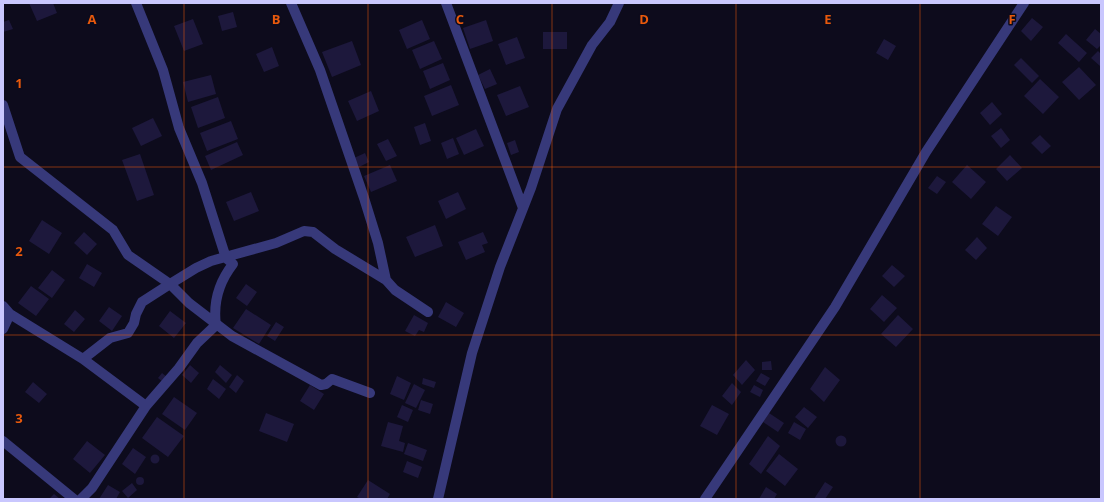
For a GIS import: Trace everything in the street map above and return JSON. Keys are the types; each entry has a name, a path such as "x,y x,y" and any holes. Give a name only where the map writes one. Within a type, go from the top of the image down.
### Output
{"street":[{"path":"136,3 163,70 179,128 202,183 226,258 233,264 219,287 214,314 216,325"},
{"path":"290,3 320,70 364,198 378,243 386,280"},
{"path":"438,499 472,354 500,267 523,208 557,109 592,45 610,22 618,3"},
{"path":"705,499 835,307 926,152 1024,3"},
{"path":"448,4 523,208"},
{"path":"3,105 20,157 114,230 128,255 170,284 216,325 232,336 321,385 326,384 332,379 370,393"},
{"path":"83,359 110,338 128,333 134,323 136,314 142,302 196,268 211,261 276,243 304,231 313,232 335,249 386,280 396,290 428,312"},
{"path":"3,306 10,314 83,359 146,406"},
{"path":"3,329 10,314"},
{"path":"81,499 92,488 146,406 179,368 197,343 216,325"},
{"path":"3,441 74,499"}],"building":[{"path":"29,3 53,3 57,13 37,21"},
{"path":"233,12 237,27 222,31 218,16"},
{"path":"1032,18 1043,27 1031,41 1021,31"},
{"path":"193,19 203,44 184,51 174,26"},
{"path":"9,20 13,29 3,32 3,22"},
{"path":"422,20 430,39 407,49 399,30"},
{"path":"486,20 493,41 470,49 463,28"},
{"path":"1095,29 1101,34 1101,45 1097,49 1086,40"},
{"path":"543,32 567,32 567,49 543,49"},
{"path":"1066,34 1087,53 1079,62 1058,43"},
{"path":"517,37 525,58 506,65 498,44"},
{"path":"884,39 896,46 888,60 876,53"},
{"path":"352,41 361,65 332,77 322,52"},
{"path":"434,41 442,59 420,69 412,50"},
{"path":"272,47 279,66 264,72 256,54"},
{"path":"1098,51 1101,54 1100,66 1091,58"},
{"path":"1021,58 1039,76 1032,83 1014,65"},
{"path":"443,63 450,80 430,89 423,71"},
{"path":"1079,67 1096,85 1079,100 1062,82"},
{"path":"490,69 497,84 485,89 478,75"},
{"path":"211,75 216,94 188,102 183,82"},
{"path":"1040,79 1059,97 1043,114 1024,96"},
{"path":"451,85 459,105 432,116 424,96"},
{"path":"520,86 529,107 506,116 497,95"},
{"path":"371,91 379,111 357,121 348,101"},
{"path":"218,97 225,118 198,128 191,107"},
{"path":"992,102 1002,114 990,125 980,113"},
{"path":"153,118 162,136 141,146 132,128"},
{"path":"231,121 238,139 207,151 200,133"},
{"path":"425,123 431,141 420,145 414,127"},
{"path":"1001,128 1010,140 1001,148 991,136"},
{"path":"476,129 484,146 464,155 456,138"},
{"path":"1040,135 1051,146 1042,154 1031,143"},
{"path":"453,138 459,154 447,159 441,143"},
{"path":"388,139 397,156 386,161 377,144"},
{"path":"515,140 519,152 511,155 507,143"},
{"path":"237,142 243,155 211,170 205,156"},
{"path":"365,153 369,162 359,167 354,158"},
{"path":"140,154 154,195 137,201 122,160"},
{"path":"1010,155 1022,168 1007,181 996,169"},
{"path":"390,165 397,181 371,192 364,176"},
{"path":"967,165 986,182 971,199 952,182"},
{"path":"937,176 946,182 937,194 928,188"},
{"path":"251,192 259,211 234,221 226,202"},
{"path":"458,192 466,209 446,219 438,201"},
{"path":"996,206 1012,217 998,236 982,224"},
{"path":"42,220 62,233 49,254 29,241"},
{"path":"435,225 443,246 415,257 406,237"},
{"path":"84,232 97,244 87,255 74,243"},
{"path":"483,232 488,243 482,245 485,252 466,260 458,242"},
{"path":"977,237 987,248 976,260 965,250"},
{"path":"87,264 102,273 94,287 79,278"},
{"path":"892,265 905,276 894,287 882,276"},
{"path":"52,270 65,280 52,298 38,288"},
{"path":"246,284 257,292 247,306 236,298"},
{"path":"31,286 49,299 36,316 18,303"},
{"path":"882,295 897,308 884,322 870,309"},
{"path":"446,302 464,313 456,327 438,317"},
{"path":"109,307 122,316 112,331 99,321"},
{"path":"246,309 271,325 259,344 233,328"},
{"path":"75,310 85,319 74,332 64,324"},
{"path":"170,311 186,323 174,338 159,326"},
{"path":"414,315 428,323 424,332 419,330 415,336 405,331"},
{"path":"898,315 913,329 896,347 881,334"},
{"path":"276,322 284,327 275,341 267,336"},
{"path":"746,360 755,370 742,385 733,375"},
{"path":"771,361 772,370 762,370 762,362"},
{"path":"190,365 199,373 191,383 182,375"},
{"path":"220,365 232,375 226,383 215,372"},
{"path":"825,367 840,380 824,402 810,389"},
{"path":"162,373 167,377 163,382 158,378"},
{"path":"761,373 770,378 765,386 756,381"},
{"path":"237,375 244,381 236,393 229,387"},
{"path":"397,376 411,383 404,400 390,394"},
{"path":"423,378 436,382 434,388 422,384"},
{"path":"213,379 226,389 219,399 207,389"},
{"path":"33,382 47,394 39,403 25,392"},
{"path":"732,383 741,392 732,405 722,396"},
{"path":"414,384 425,390 416,408 405,403"},
{"path":"310,385 324,394 314,410 300,401"},
{"path":"754,385 763,390 760,397 750,392"},
{"path":"174,397 197,413 185,430 162,414"},
{"path":"421,400 433,404 430,414 418,410"},
{"path":"402,405 413,410 408,422 397,417"},
{"path":"712,405 729,414 717,435 700,426"},
{"path":"804,407 817,417 808,428 795,417"},
{"path":"266,413 294,424 287,442 259,431"},
{"path":"769,413 784,423 778,432 763,422"},
{"path":"157,417 184,436 168,457 142,438"},
{"path":"388,422 403,426 399,441 405,443 403,452 381,446"},
{"path":"794,422 806,429 800,440 788,433"},
{"path":"768,436 780,446 761,474 749,464"},
{"path":"839,436 843,436 845,437 845,445 839,446 836,443 836,439"},
{"path":"87,441 105,455 90,473 73,459"},
{"path":"408,443 427,450 423,461 404,454"},
{"path":"133,448 146,457 135,474 122,464"},
{"path":"779,454 798,469 785,486 766,471"},
{"path":"153,455 157,455 159,459 157,463 153,463 151,461 151,457"},
{"path":"407,461 422,467 418,478 403,472"},
{"path":"138,477 142,477 144,481 142,485 138,485 136,483 136,479"},
{"path":"368,480 390,494 387,499 361,499 357,497"},
{"path":"825,482 833,487 825,499 814,499"},
{"path":"132,483 137,490 128,498 122,491"},
{"path":"108,485 120,492 116,499 99,499"},
{"path":"766,487 777,494 774,499 759,499"},
{"path":"54,494 60,499 49,499"}]}
